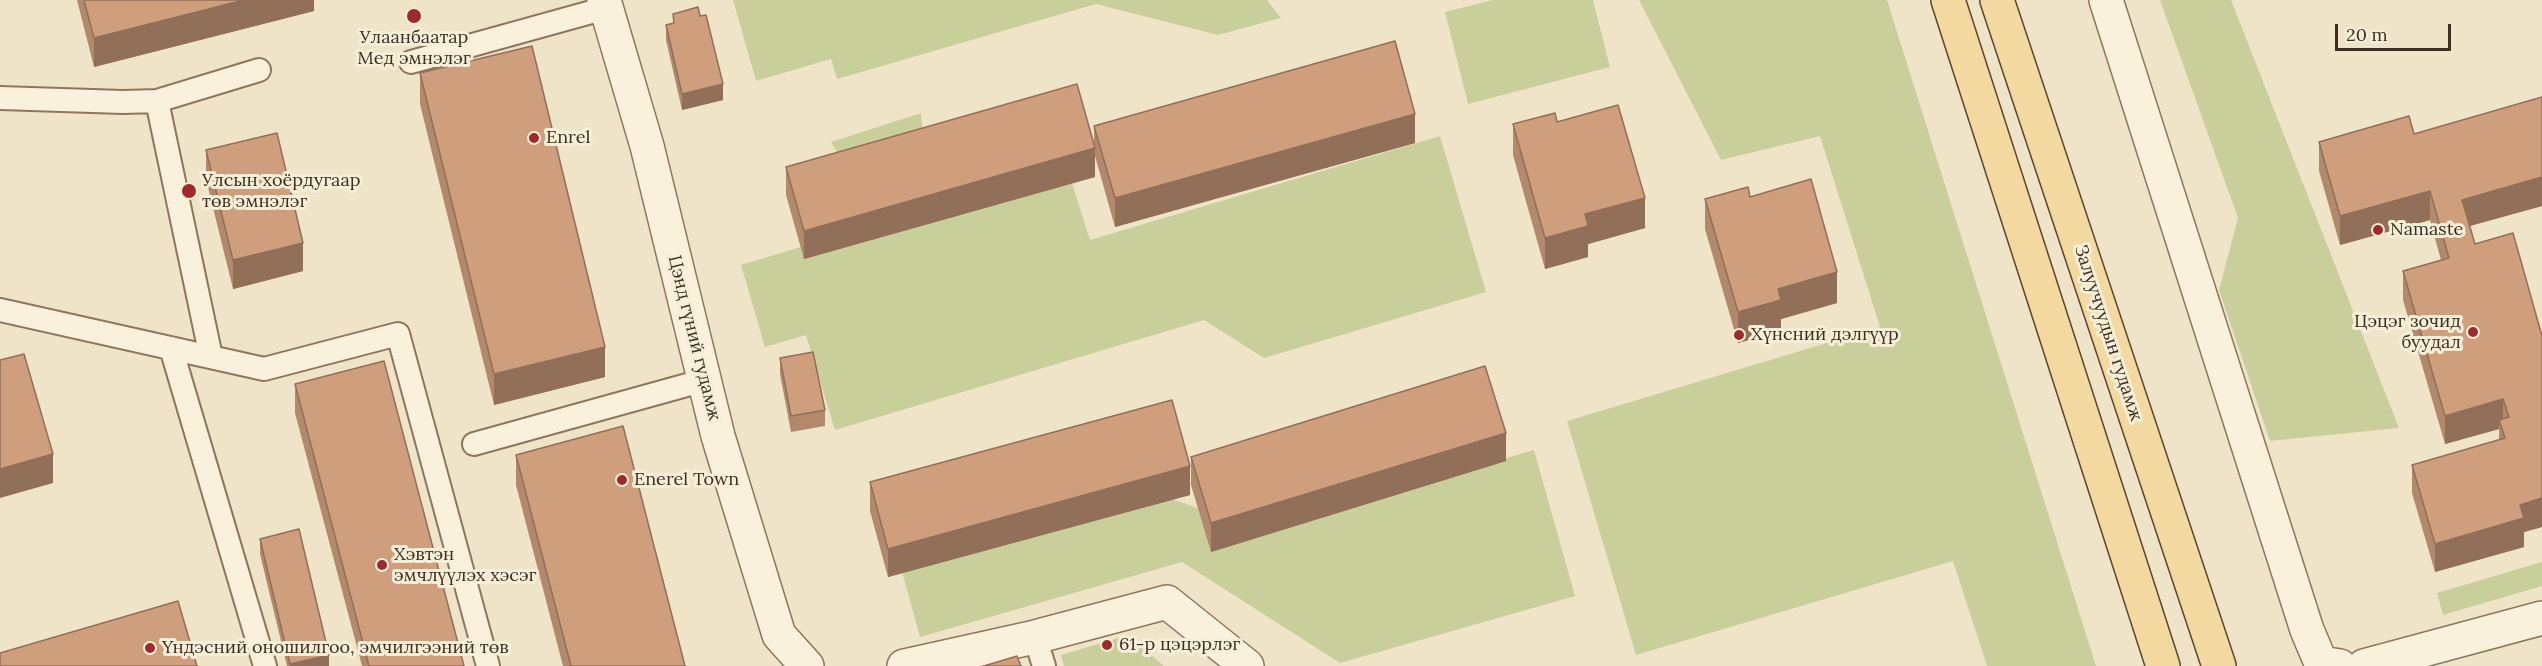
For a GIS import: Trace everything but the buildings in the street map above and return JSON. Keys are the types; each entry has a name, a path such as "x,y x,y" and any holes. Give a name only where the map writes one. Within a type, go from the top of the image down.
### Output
{"main road":[{"path":"1948,0 2163,666"},
{"name":"Залуучуудын гудамж","path":"1997,0 2219,666"}],"street":[{"path":"2106,0 2307,630 2328,665"},
{"name":"Цэнд гүний гудамж","path":"605,4 648,146 718,436 779,634 807,666"},
{"path":"904,666 1040,651 1167,602 1247,666"},
{"path":"2364,666 2542,618"}],"lane":[{"path":"411,62 605,4"},
{"path":"0,98 157,101 259,70"},
{"path":"157,101 211,357"},
{"path":"0,310 264,369 398,334 488,666"},
{"path":"171,348 265,666"},
{"path":"474,444 705,380"}],"green space":[{"path":"733,0 1267,0 1281,18 1218,35 1096,4 837,79 831,59 756,81"},
{"path":"1493,0 1593,0 1610,67 1468,104 1445,12"},
{"path":"1639,0 1887,0 2096,666 1987,666 1953,561 1636,655 1567,421 1880,327 1820,136 1721,160"},
{"path":"2160,0 2231,0 2399,428 2270,441 2219,290 2238,218"},
{"path":"921,113 923,135 842,161 831,142"},
{"path":"1440,136 1486,292 1264,358 1204,320 835,430 806,335 765,347 741,265 1067,167 1090,240"},
{"path":"1534,450 1575,596 1340,663 1182,562 920,637 899,561 1146,490 1258,529"},
{"path":"2542,562 2542,586 2443,615 2437,593"},
{"path":"1128,635 1164,666 1064,666 1061,655"}],"place":[{"name":"Улаанбаатар Мед эмнэлэг","path":"414,16"},
{"name":"Enrel","path":"534,138"},
{"name":"Улсын хоёрдугаар төв эмнэлэг","path":"189,191"},
{"name":"Namaste","path":"2378,230"},
{"name":"Цэцэг зочид буудал","path":"2473,332"},
{"name":"Хүнсний дэлгүүр","path":"1739,335"},
{"name":"Enerel Town","path":"622,480"},
{"name":"Хэвтэн эмчлүүлэх хэсэг","path":"382,565"},
{"name":"61-р цэцэрлэг","path":"1107,645"},
{"name":"Үндэсний оношилгоо, эмчилгээний төв","path":"150,648"}]}
